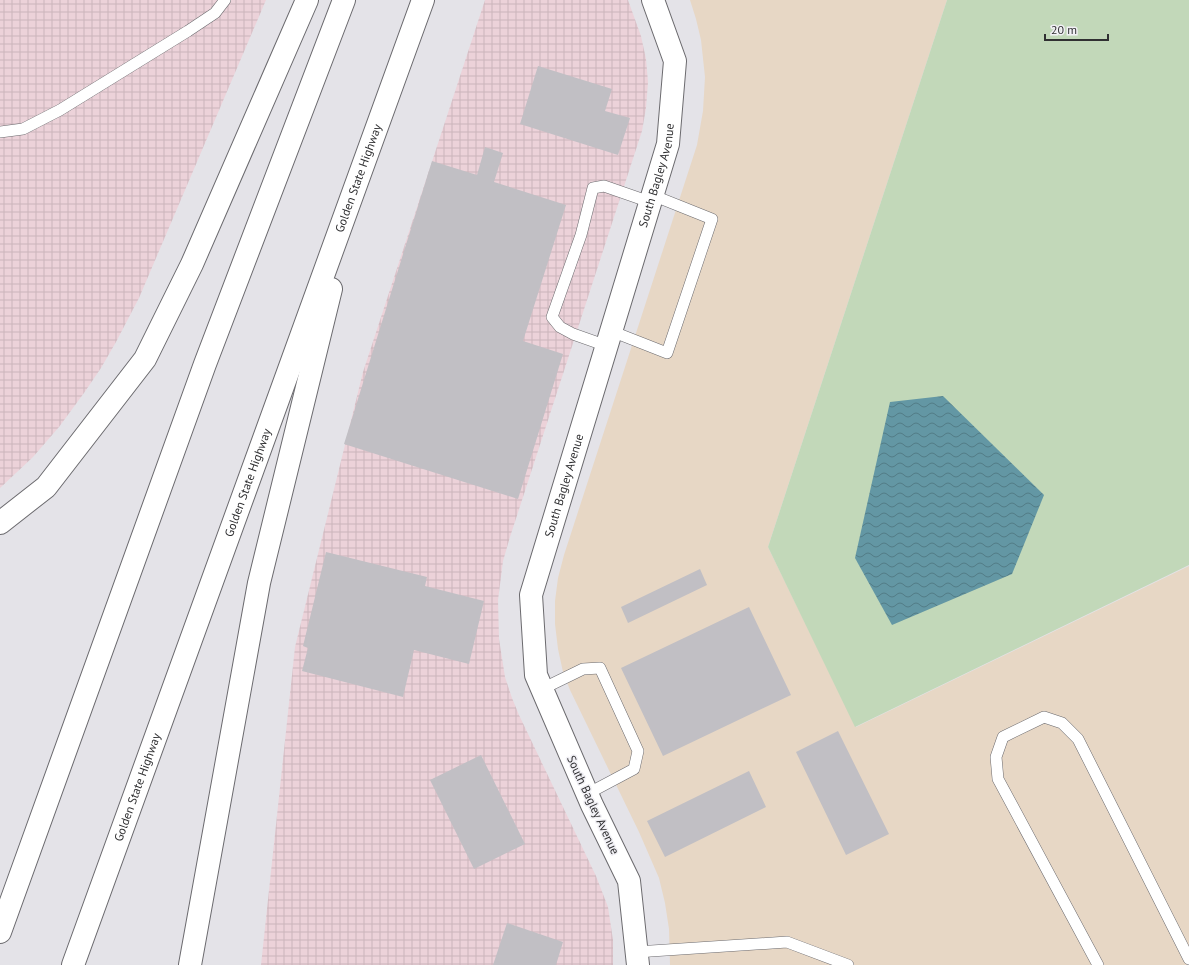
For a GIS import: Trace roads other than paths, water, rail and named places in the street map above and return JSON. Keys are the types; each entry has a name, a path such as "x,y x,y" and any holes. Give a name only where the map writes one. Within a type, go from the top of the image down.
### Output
{"main road":[{"path":"0,523 46,487 145,359 192,264 307,0"},
{"path":"0,932 205,364 344,0"},
{"name":"Golden State Highway","path":"73,965 423,0"},
{"name":"South Bagley Avenue","path":"637,958 629,881 587,794 536,675 532,595 668,144 675,61 653,0"},
{"path":"190,965 259,583 359,178"}],"lane":[{"path":"0,132 23,129 60,110 215,13 225,0"},
{"path":"604,186 651,199 712,219 666,352 609,338 573,334 560,327 552,317 580,235 592,188 604,186"},
{"path":"542,689 583,669 600,668 638,751 634,769 587,794"},
{"path":"1098,965 998,779 996,757 1003,737 1044,717 1062,723 1078,739 1189,959"},
{"path":"637,958 787,942 848,965"}],"water":[{"path":"943,396 1044,495 1012,574 892,625 855,558 890,402"}]}
